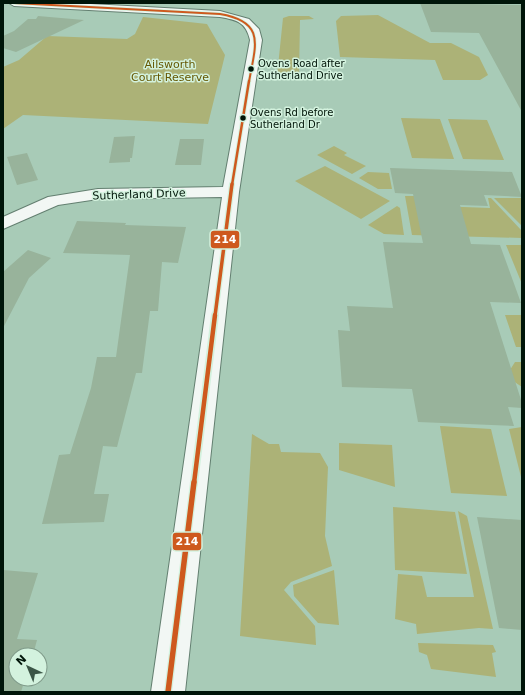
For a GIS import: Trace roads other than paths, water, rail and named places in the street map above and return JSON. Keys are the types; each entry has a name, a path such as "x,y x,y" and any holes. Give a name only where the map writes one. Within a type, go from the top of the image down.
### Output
{"street":[{"path":"9,4 57,4 194,13 221,7 232,16 245,21 253,29 256,40 251,62 231,192 168,692"},
{"name":"Sutherland Drive","path":"3,224 54,201 98,194 231,192"}],"place":[{"name":"Ovens Road after Sutherland Drive","path":"251,69"},
{"name":"Ovens Rd before Sutherland Dr","path":"243,118"}],"park label":[{"name":"Ailsworth Court Reserve","path":"170,70"}]}
